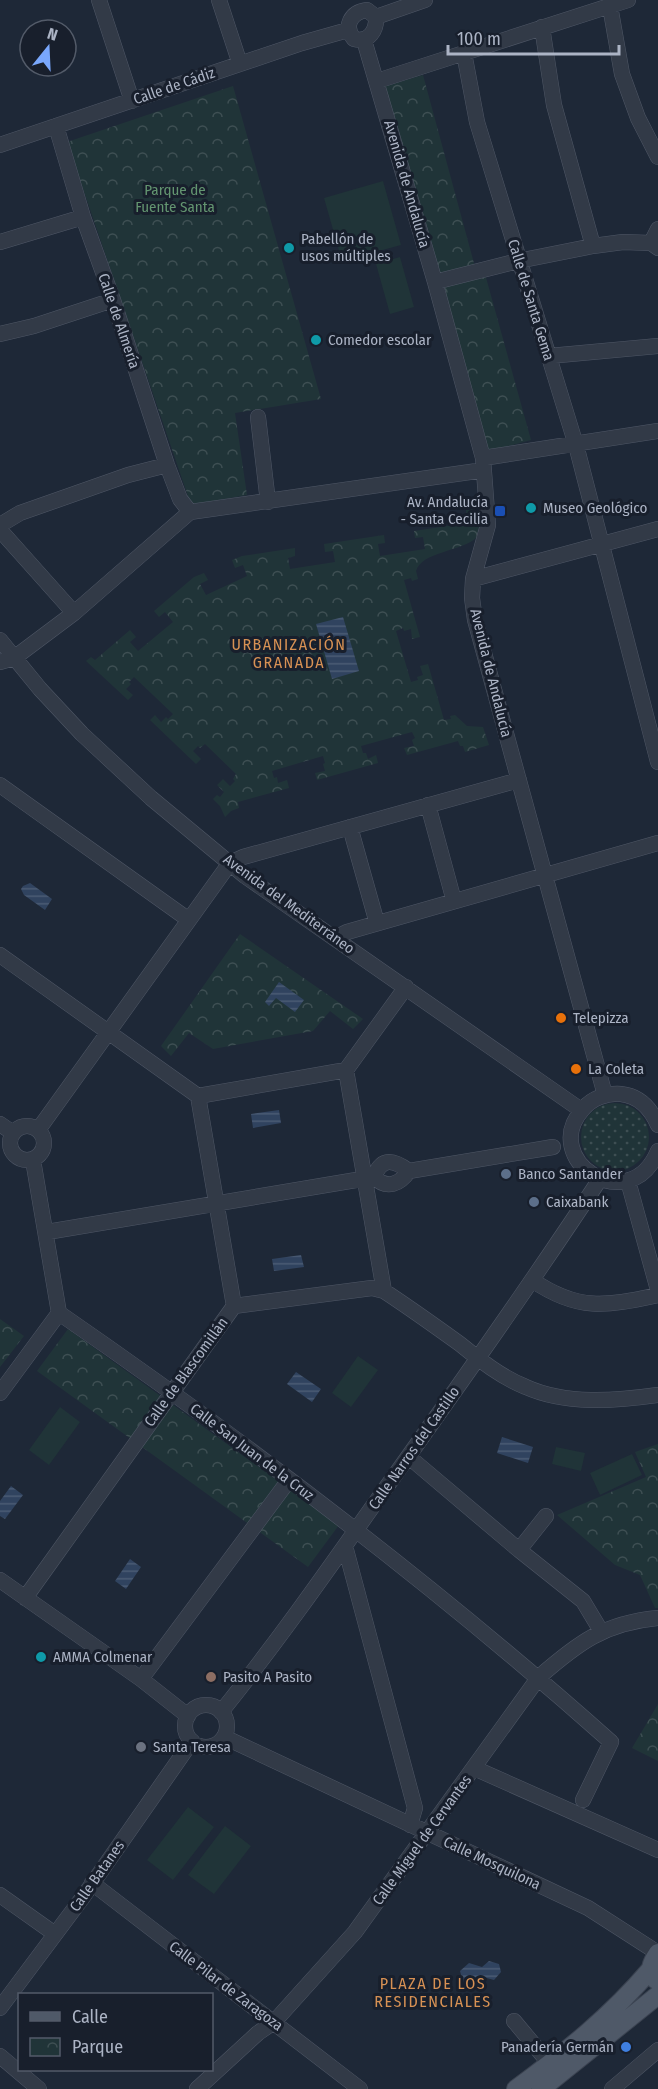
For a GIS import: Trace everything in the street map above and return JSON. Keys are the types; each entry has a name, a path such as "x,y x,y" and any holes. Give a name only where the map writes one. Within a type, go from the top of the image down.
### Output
{"main road":[{"path":"516,2089 584,2038 626,1998 654,1976 658,1953"},
{"path":"541,2089 658,1995"}],"street":[{"path":"99,0 132,101"},
{"path":"219,0 240,64"},
{"path":"376,17 424,0"},
{"path":"377,81 628,0"},
{"path":"357,5 376,17 377,25 374,31 364,40 354,39 348,30 357,5"},
{"path":"610,6 622,74 638,118 658,157"},
{"path":"542,27 554,105 593,246"},
{"name":"Calle de Cádiz","path":"0,145 302,43 348,30"},
{"name":"Avenida de Andalucía","path":"364,40 435,282 483,464 488,525 473,579 472,598 475,620 605,1095"},
{"name":"Calle de Santa Gema","path":"464,53 477,122 576,445 658,762"},
{"name":"Calle de Almería","path":"56,126 83,217 167,465 180,499 190,512"},
{"path":"0,242 83,217"},
{"path":"435,282 518,261 593,246 623,242 654,245 658,229"},
{"path":"0,334 34,326 113,300"},
{"path":"549,356 658,346"},
{"path":"258,417 268,502"},
{"path":"7,660 74,613 190,512 268,502 658,431"},
{"path":"0,525 31,509 128,475 167,465"},
{"path":"473,579 658,529"},
{"path":"0,530 74,613"},
{"name":"Avenida del Mediterráneo","path":"0,639 7,660 82,734 151,798 245,876 581,1110"},
{"path":"38,1130 230,863 243,857 519,780"},
{"path":"0,785 189,921"},
{"path":"428,805 454,901"},
{"path":"350,827 377,923"},
{"path":"335,938 377,923 658,843"},
{"path":"0,955 198,1096 346,1070 406,987"},
{"path":"346,1070 369,1178 384,1291 477,1359 527,1388 563,1398 619,1401 658,1395"},
{"path":"657,1120 644,1104 629,1096 605,1095 592,1101 581,1110 574,1124 572,1147 578,1162 587,1172 609,1182 628,1181 643,1173 650,1167 658,1151"},
{"path":"198,1096 234,1306"},
{"path":"0,1124 13,1133"},
{"path":"25,1126 38,1130 44,1139 43,1152 33,1160 26,1161 14,1155 10,1143 13,1133 25,1126"},
{"path":"46,1232 369,1178 388,1185 396,1184 409,1171 553,1147"},
{"path":"0,1393 59,1312 33,1160"},
{"name":"Calle Narros del Castillo","path":"221,1712 355,1532 600,1179"},
{"path":"628,1181 658,1290"},
{"path":"532,1280 549,1292 576,1302 594,1305 613,1305 658,1295"},
{"name":"Calle de Blascomillán","path":"25,1598 234,1306 372,1288 384,1291"},
{"name":"Calle San Juan de la Cruz","path":"59,1312 172,1391 289,1480 539,1677 611,1742 582,1800"},
{"path":"409,1456 519,1550 583,1600 601,1631"},
{"path":"141,1679 289,1480"},
{"path":"519,1550 546,1516"},
{"path":"345,1546 415,1808 410,1825"},
{"path":"0,1580 141,1679 188,1716"},
{"name":"Calle Miguel de Cervantes","path":"197,2089 258,2033 274,2022 355,1932 539,1677 567,1652 601,1631 638,1620 658,1618"},
{"path":"203,1705 213,1706 221,1712 226,1719 227,1728 224,1737 209,1747 192,1742 185,1725 194,1709 203,1705"},
{"name":"Calle Mosquilona","path":"224,1737 588,1908 658,1953"},
{"name":"Calle Batanes","path":"0,2008 192,1742"},
{"path":"474,1768 658,1850"},
{"path":"415,1808 439,1816"},
{"name":"Calle Pilar de Zaragoza","path":"92,1883 360,2089"},
{"path":"0,1895 55,1934"},
{"path":"514,2021 550,2064"},
{"path":"612,2089 658,2050"},
{"path":"0,2056 39,2089"}],"green space":[{"path":"423,75 475,267 440,275 385,86"},
{"name":"Parque de Fuente Santa","path":"233,86 321,399 235,413 247,495 191,505 67,142"},
{"path":"383,181 401,245 342,261 324,198"},
{"path":"400,257 414,307 390,314 376,264"},
{"path":"485,274 531,440 486,452 440,287"},
{"path":"466,510 479,511 481,516 477,537 462,546 426,559 416,571 418,579 404,580 420,637 412,639 411,629 404,631 403,628 396,631 411,682 423,675 420,666 428,664 444,720 451,719 450,716 455,715 467,726 483,727 489,745 465,752 458,741 407,755 404,748 414,746 412,740 415,738 412,732 361,746 368,759 376,755 378,763 317,780 315,773 325,771 323,756 272,771 278,783 287,780 289,788 238,802 239,808 231,811 225,817 220,806 213,799 217,795 220,797 224,792 217,785 223,779 230,786 235,781 233,779 236,774 205,744 193,751 201,759 196,764 150,720 155,715 161,722 173,714 134,677 126,689 133,695 128,700 86,661 91,657 95,660 130,630 136,637 130,642 138,651 173,622 165,612 159,617 154,611 194,577 204,573 208,580 200,584 206,595 247,576 243,565 235,568 232,560 242,556 295,548 295,556 288,558 290,569 335,562 333,551 325,552 324,544 384,535 385,543 378,544 380,556 425,549 423,537 415,538 414,531 467,523"},
{"path":"240,934 363,1019 353,1029 330,1011 313,1031 213,1049 189,1033 171,1056 161,1046"},
{"path":"615,1103 628,1106 639,1113 646,1124 649,1137 646,1150 639,1161 628,1168 615,1171 602,1168 591,1161 584,1150 581,1137 584,1124 591,1113 602,1106"},
{"path":"0,1319 24,1336 0,1367"},
{"path":"68,1329 339,1525 308,1567 37,1371"},
{"path":"358,1356 378,1370 351,1407 332,1393"},
{"path":"60,1407 80,1422 49,1465 29,1450"},
{"path":"658,1444 658,1608 655,1608 640,1575 615,1565 557,1515 646,1477 635,1452"},
{"path":"556,1447 585,1453 581,1471 552,1464"},
{"path":"632,1454 642,1475 600,1495 590,1473"},
{"path":"658,1704 658,1761 632,1748"},
{"path":"188,1807 214,1827 173,1880 147,1860"},
{"path":"225,1826 251,1846 214,1894 188,1875"}],"water":[{"path":"343,617 359,671 332,679 316,624"},
{"path":"30,883 52,899 45,910 24,895 21,889"},
{"path":"279,982 304,1000 295,1012 276,998 269,1006 265,1002"},
{"path":"279,1110 281,1123 253,1128 251,1114"},
{"path":"301,1255 304,1267 274,1271 272,1259"},
{"path":"296,1372 321,1389 312,1402 287,1384"},
{"path":"502,1437 533,1447 528,1463 497,1453"},
{"path":"11,1486 23,1495 5,1519 0,1516 0,1501"},
{"path":"130,1559 141,1567 126,1589 115,1581"},
{"path":"489,1961 499,1964 501,1972 494,1980 483,1977 473,1987 463,1982 460,1971 469,1963 482,1967"}],"place":[{"name":"Pabellón de usos múltiples","path":"289,248"},
{"name":"Comedor escolar","path":"316,340"},
{"name":"Museo Geológico","path":"531,508"},
{"name":"Av. Andalucía - Santa Cecilia","path":"500,511"},
{"name":"Telepizza","path":"561,1018"},
{"name":"La Coleta","path":"576,1069"},
{"name":"Banco Santander","path":"506,1174"},
{"name":"Caixabank","path":"534,1202"},
{"name":"AMMA Colmenar","path":"41,1657"},
{"name":"Pasito A Pasito","path":"211,1677"},
{"name":"Santa Teresa","path":"141,1747"},
{"name":"Panadería Germán","path":"626,2047"}],"district":[{"name":"URBANIZACIÓN GRANADA","path":"289,653"},
{"name":"PLAZA DE LOS RESIDENCIALES","path":"433,1992"}]}
